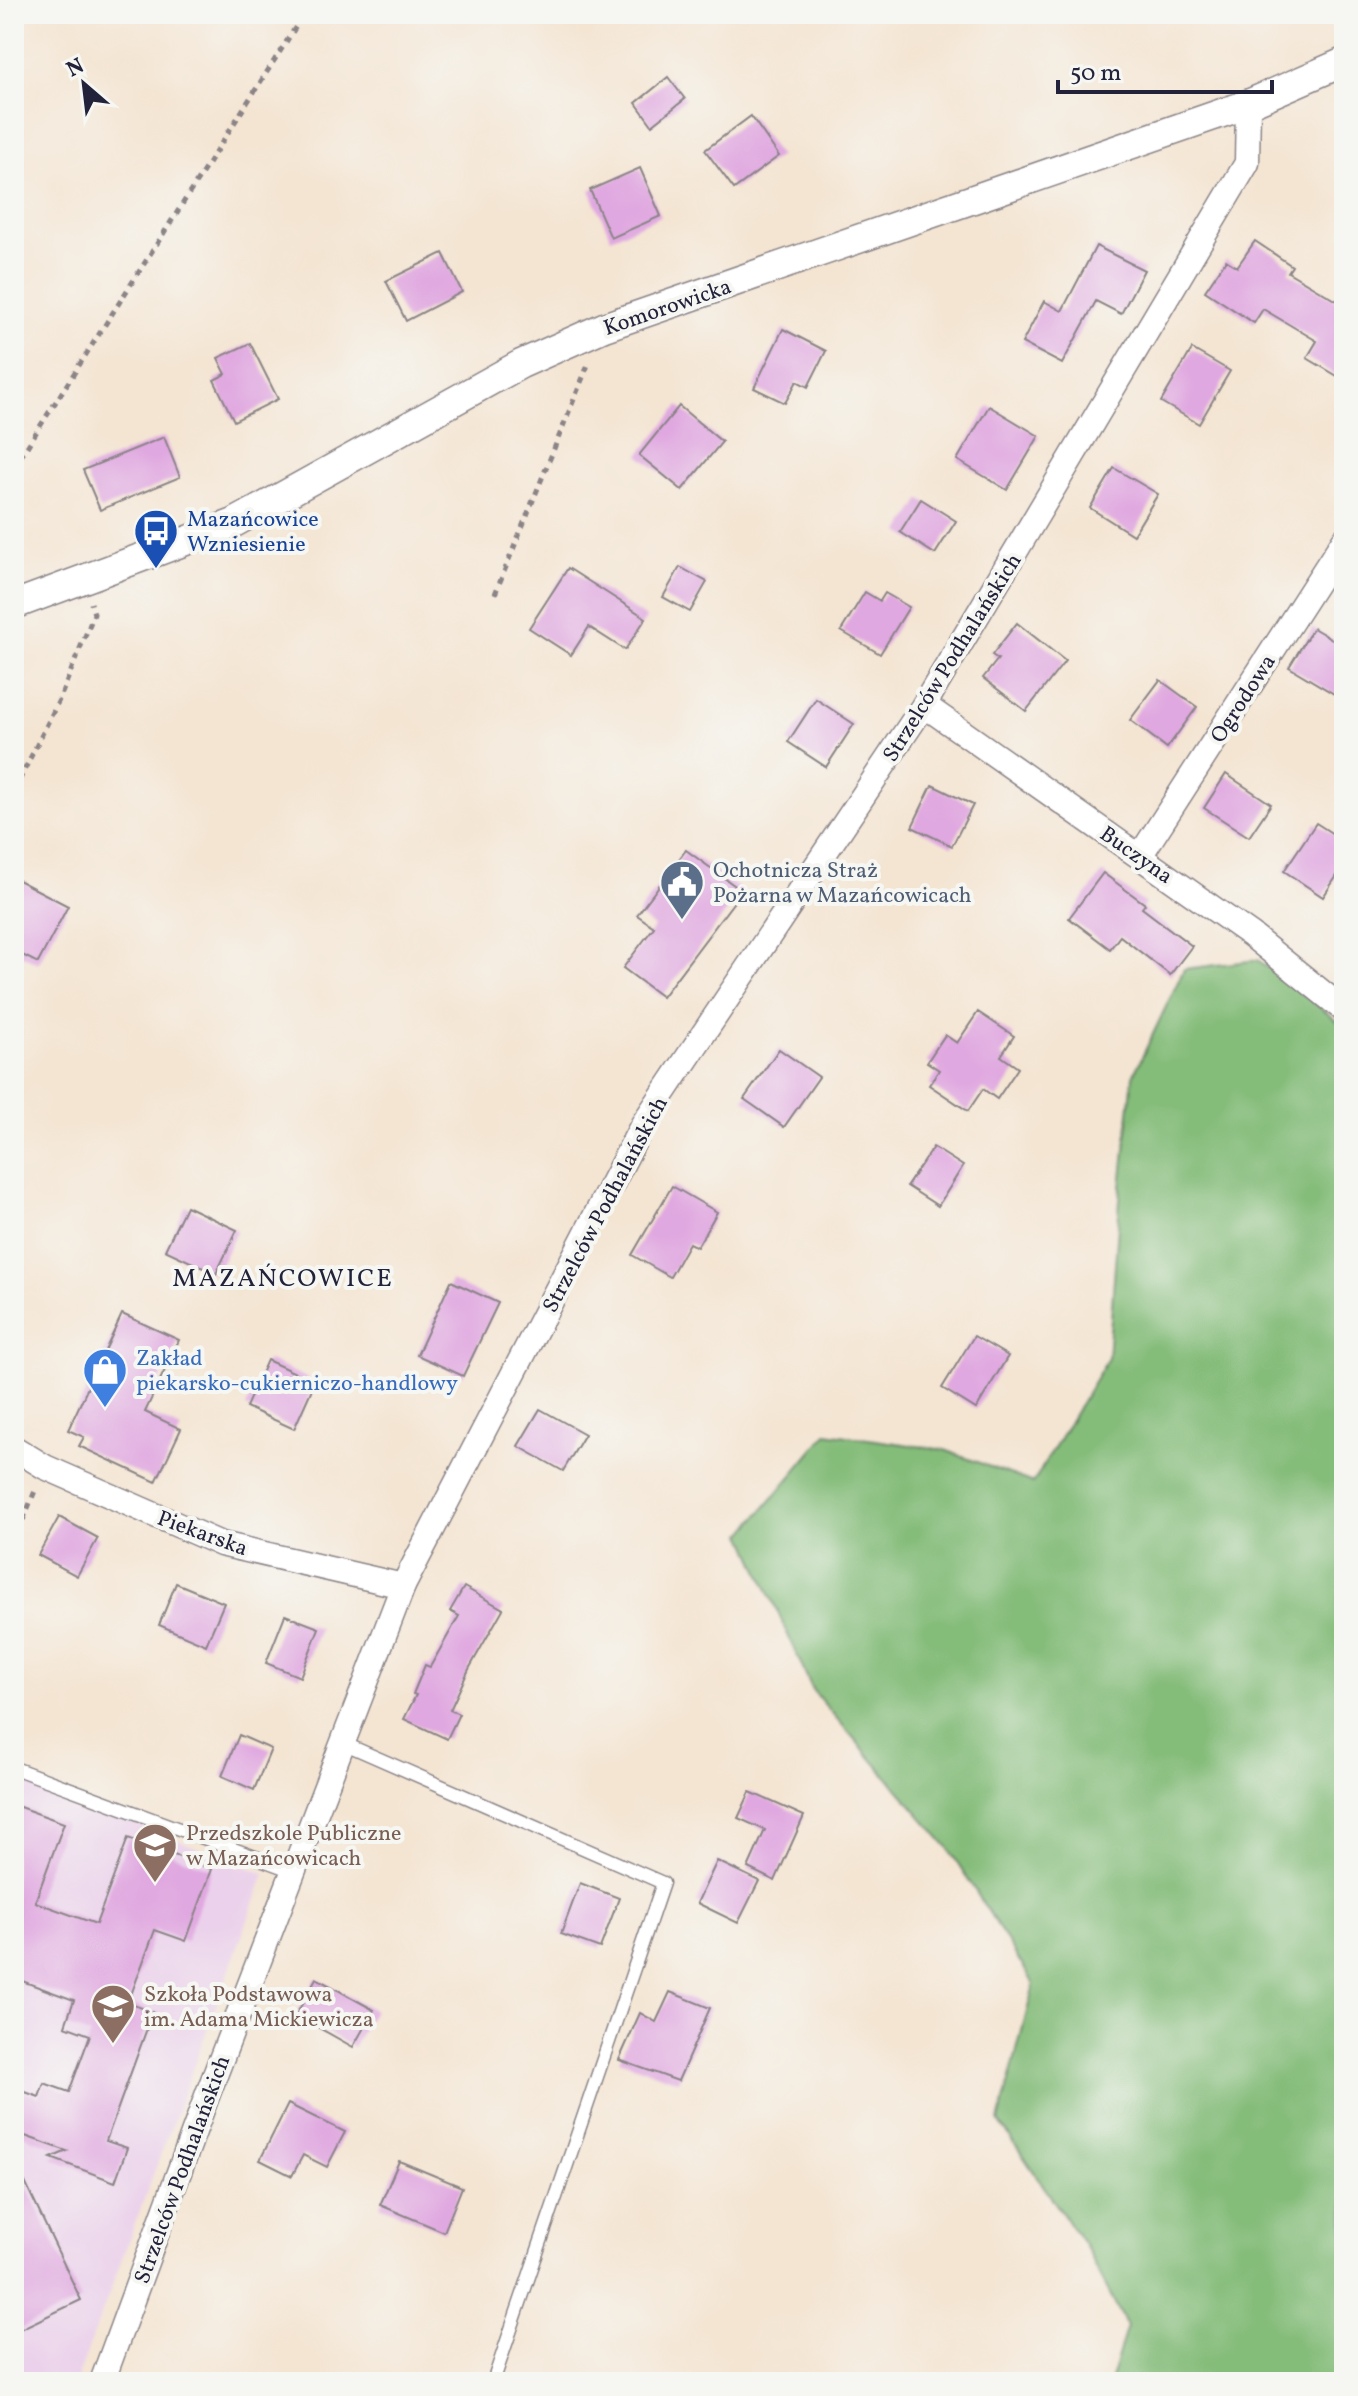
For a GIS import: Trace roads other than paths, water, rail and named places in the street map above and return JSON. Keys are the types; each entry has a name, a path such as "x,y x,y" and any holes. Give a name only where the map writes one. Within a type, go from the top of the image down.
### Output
{"street":[{"name":"Komorowicka","path":"14,605 234,523 521,364 604,327 1248,104 1344,62"},
{"name":"Strzelców Podhalańskich","path":"102,2382 207,2096 403,1586 643,1124 924,705 1247,163 1248,104"},
{"name":"Ogrodowa","path":"1140,856 1344,540"},
{"name":"Buczyna","path":"924,705 1251,935 1344,1010"},
{"name":"Piekarska","path":"14,1448 45,1467 221,1544 403,1586"}],"lane":[{"path":"343,1743 663,1883 493,2382"},
{"path":"14,1768 293,1871"}],"place":[{"name":"Mazańcowice Wzniesienie","path":"156,570"},
{"name":"Ochotnicza Straż Pożarna w Mazańcowicach","path":"682,921"},
{"name":"Zakład piekarsko-cukierniczo-handlowy","path":"105,1409"},
{"name":"Przedszkole Publiczne w Mazańcowicach","path":"155,1884"},
{"name":"Szkoła Podstawowa im. Adama Mickiewicza","path":"113,2045"}],"district":[{"name":"MAZAŃCOWICE","path":"283,1277"}]}
